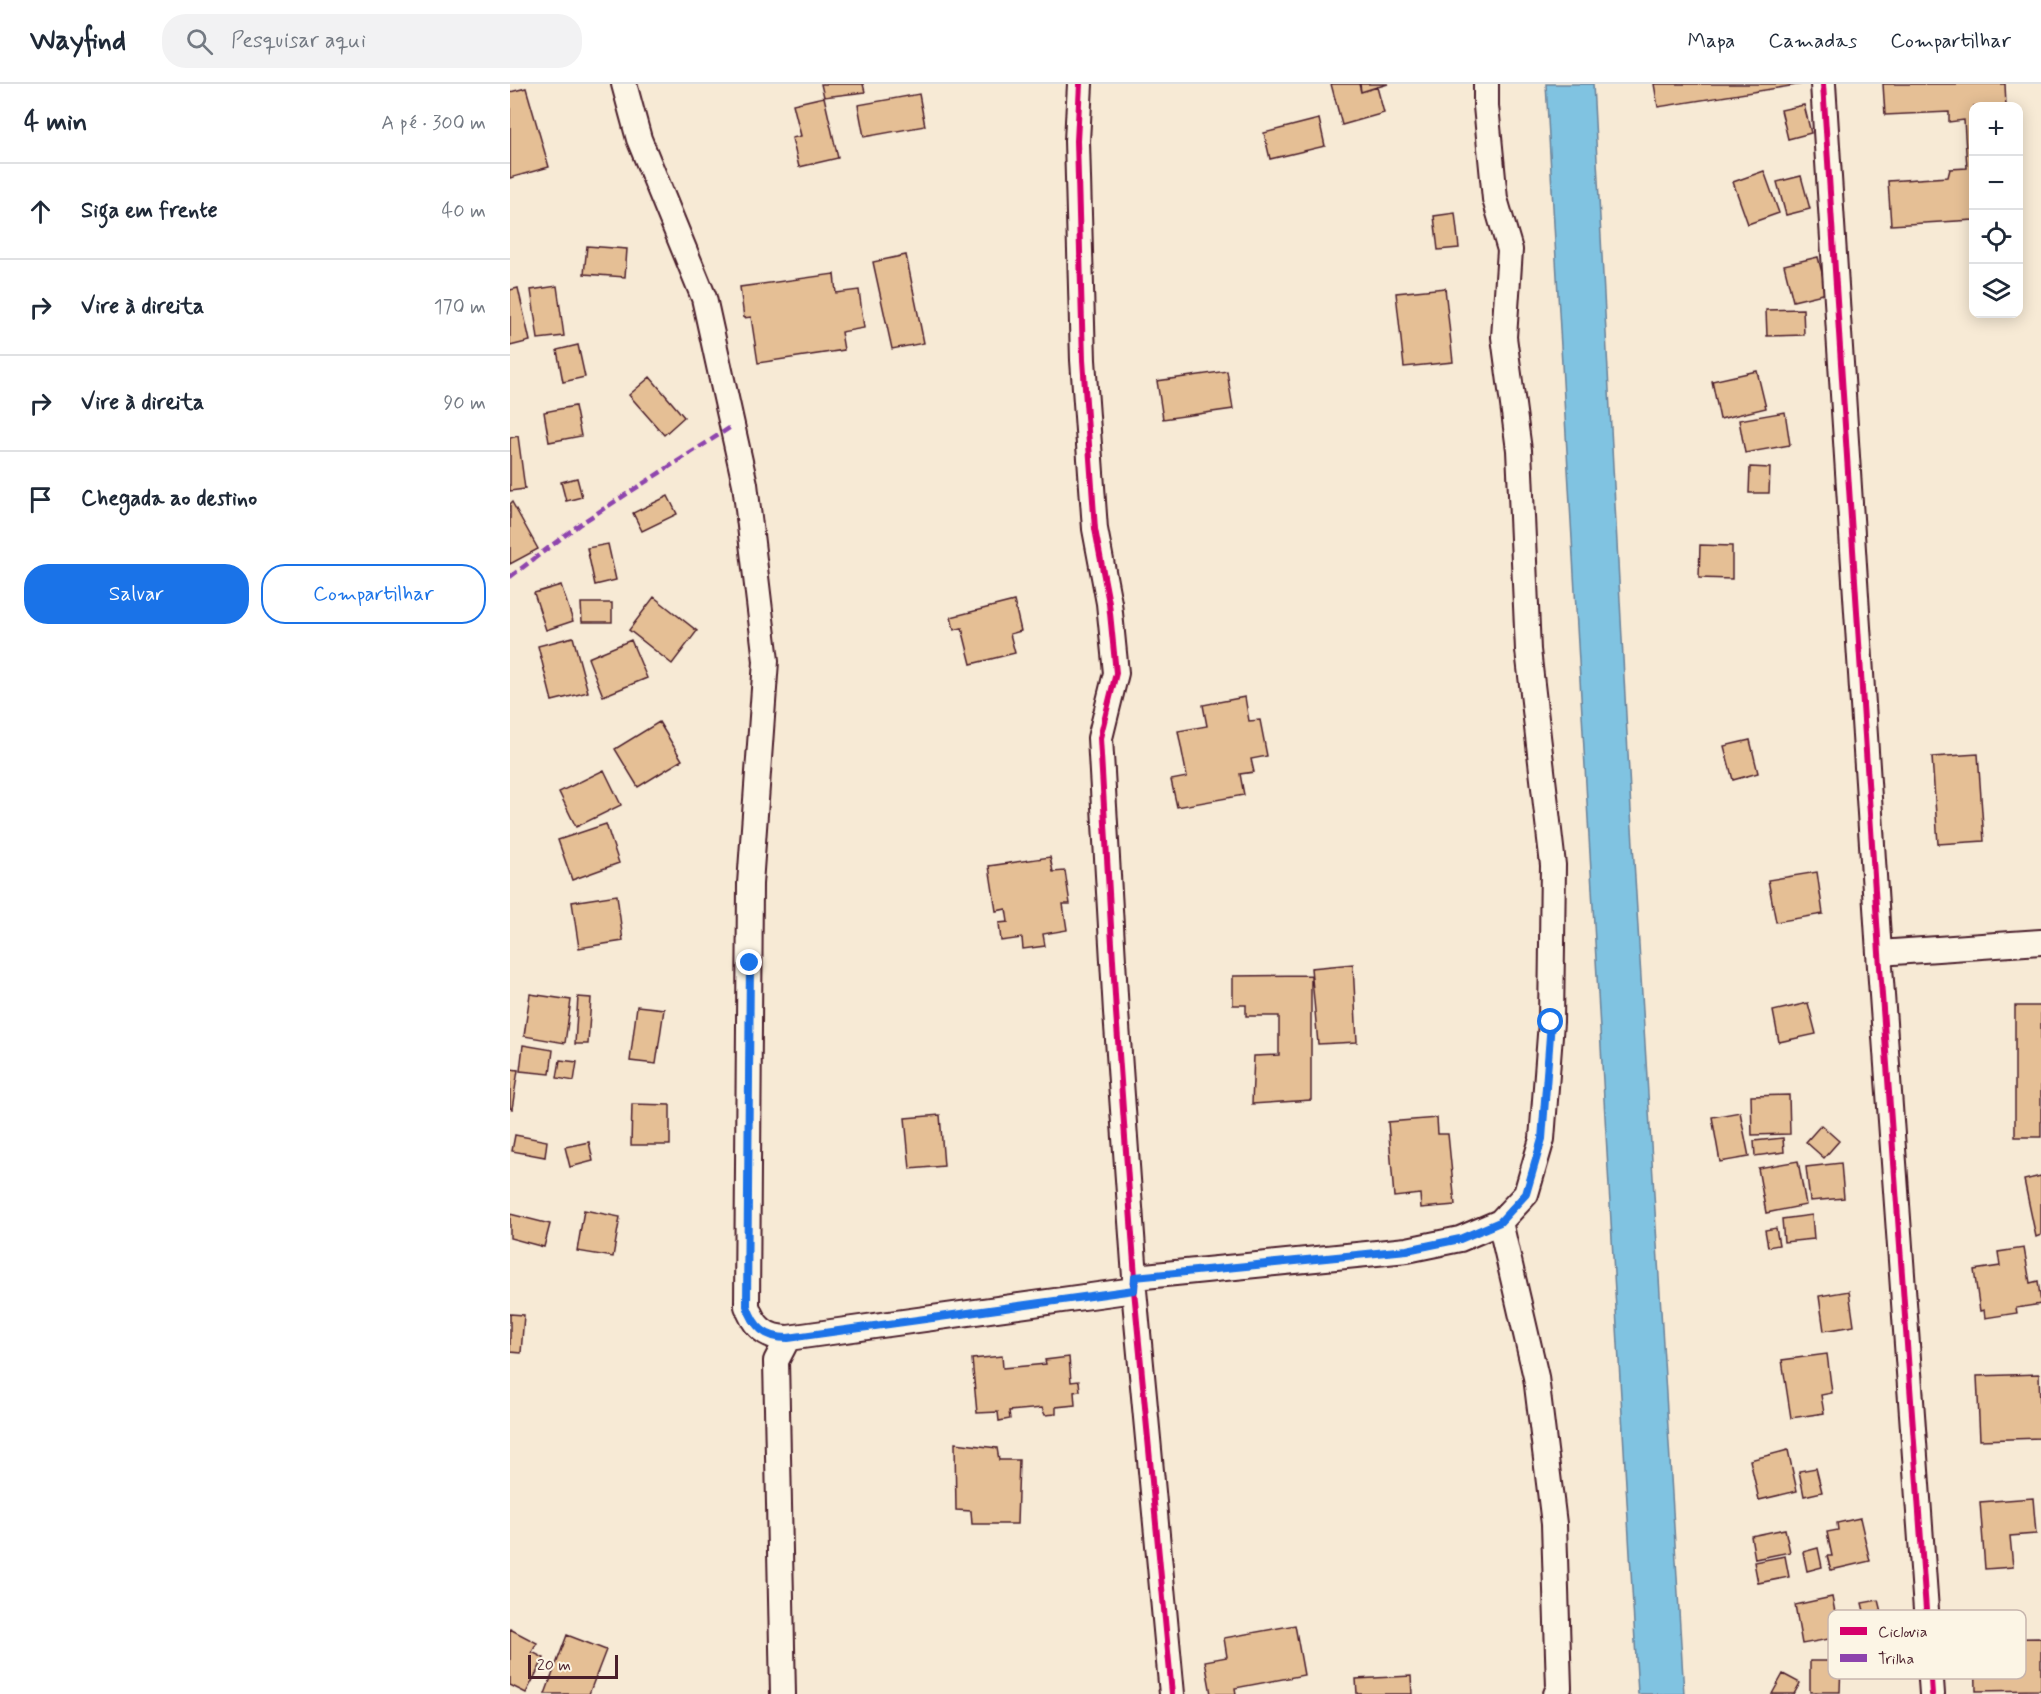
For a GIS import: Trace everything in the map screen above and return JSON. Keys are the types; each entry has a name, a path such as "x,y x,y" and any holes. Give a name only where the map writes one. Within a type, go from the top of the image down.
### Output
{"street":[{"path":"624,84 639,138 704,298 745,484 766,661 750,884 747,1306 753,1322 774,1338 788,1338 1134,1283 1407,1250 1460,1239 1500,1222 1526,1194 1542,1139 1551,1022 1553,865 1528,650 1519,450 1504,337 1510,250 1495,199 1486,84"},
{"path":"1080,84 1077,141 1083,360 1095,529 1109,603 1116,673 1100,738 1134,1283 1172,1694"},
{"path":"1823,84 1879,953 1926,1610"},
{"path":"1879,953 2041,942"},
{"path":"1500,1222 1536,1377 1554,1524 1559,1688 1556,1694"},
{"path":"783,1694 776,1361 788,1338"},
{"path":"1931,1679 1932,1694"}],"water":[{"path":"1546,84 1593,84 1631,811 1684,1694 1638,1694"}],"building":[{"path":"821,84 863,84 865,92 824,97"},
{"path":"1331,84 1359,84 1361,92 1377,87 1384,113 1342,125"},
{"path":"1360,84 1388,84 1361,92"},
{"path":"1654,84 1803,84 1658,107"},
{"path":"1883,84 2005,84 2006,102 1969,102 1969,220 1891,225 1888,181 1948,177 1950,169 1967,168 1964,120 1949,122 1949,112 1885,115"},
{"path":"526,88 549,167 510,178 510,92"},
{"path":"919,94 925,126 864,137 858,105"},
{"path":"824,97 838,158 799,167 792,138 801,136 793,104"},
{"path":"1804,105 1811,133 1788,139 1781,110"},
{"path":"1319,119 1325,146 1270,159 1264,133"},
{"path":"1764,171 1779,213 1748,224 1733,182"},
{"path":"1801,176 1810,209 1786,215 1777,182"},
{"path":"1455,213 1459,248 1438,250 1434,216"},
{"path":"587,246 627,249 625,277 584,274"},
{"path":"906,255 924,343 892,349 873,262"},
{"path":"1818,257 1827,293 1793,301 1784,265"},
{"path":"834,274 836,293 859,290 864,328 841,332 844,350 758,363 751,317 744,318 740,287"},
{"path":"557,286 564,336 538,339 531,290"},
{"path":"518,288 530,341 510,346 510,290"},
{"path":"1445,288 1453,362 1404,367 1396,293"},
{"path":"1803,309 1804,335 1767,336 1766,310"},
{"path":"578,345 585,377 563,382 557,350"},
{"path":"1227,371 1233,409 1163,419 1157,381"},
{"path":"1757,371 1766,408 1720,419 1712,381"},
{"path":"650,377 684,417 664,435 629,395"},
{"path":"575,406 581,436 549,442 544,412"},
{"path":"1785,412 1790,445 1745,453 1739,420"},
{"path":"518,436 525,489 510,491 510,438"},
{"path":"1750,467 1770,468 1769,493 1749,493"},
{"path":"577,478 582,497 566,501 561,482"},
{"path":"668,496 677,514 642,531 633,513"},
{"path":"512,502 538,549 510,564 510,504"},
{"path":"608,544 616,580 595,585 587,548"},
{"path":"1700,545 1732,546 1732,579 1699,578"},
{"path":"561,585 573,621 546,630 534,593"},
{"path":"654,597 697,631 672,664 629,630"},
{"path":"1014,601 1021,631 1010,634 1015,653 971,664 962,628 954,630 951,617"},
{"path":"581,603 612,603 612,622 582,622"},
{"path":"573,637 588,692 552,701 538,646"},
{"path":"631,640 647,678 603,696 588,658"},
{"path":"1245,697 1249,721 1260,720 1267,756 1251,759 1254,772 1240,774 1244,795 1177,807 1171,780 1187,777 1178,731 1207,726 1203,705"},
{"path":"659,722 682,760 638,787 615,749"},
{"path":"1750,740 1758,773 1733,780 1724,746"},
{"path":"1978,754 1984,841 1938,844 1932,757"},
{"path":"604,770 621,805 576,827 559,792"},
{"path":"606,824 619,863 572,880 558,840"},
{"path":"1050,857 1053,872 1065,871 1070,904 1063,904 1067,930 1043,934 1045,946 1023,949 1022,938 1001,941 999,923 1008,922 1006,909 996,911 989,866"},
{"path":"1817,872 1823,914 1776,922 1768,880"},
{"path":"617,895 623,941 579,948 572,902"},
{"path":"1353,964 1357,1042 1318,1044 1311,968"},
{"path":"1311,975 1311,1100 1252,1104 1254,1056 1279,1055 1279,1016 1246,1016 1246,1005 1233,1005 1233,976"},
{"path":"530,994 571,1000 565,1043 524,1036"},
{"path":"578,997 591,998 588,1044 575,1044"},
{"path":"1808,1003 1816,1034 1779,1042 1773,1011"},
{"path":"637,1006 664,1009 656,1064 630,1061"},
{"path":"2015,1006 2041,1006 2041,1137 2015,1137"},
{"path":"523,1045 553,1050 550,1074 520,1071"},
{"path":"560,1060 577,1062 574,1081 557,1078"},
{"path":"510,1069 518,1070 512,1109 510,1108"},
{"path":"1789,1095 1790,1134 1752,1135 1751,1096"},
{"path":"632,1104 670,1105 670,1145 631,1145"},
{"path":"1740,1112 1749,1157 1720,1162 1712,1117"},
{"path":"940,1115 944,1166 910,1169 905,1118"},
{"path":"1437,1118 1438,1134 1448,1134 1455,1205 1421,1208 1420,1194 1394,1197 1388,1122"},
{"path":"1821,1125 1839,1141 1824,1158 1806,1142"},
{"path":"515,1135 547,1141 545,1157 512,1151"},
{"path":"1783,1138 1784,1152 1755,1156 1754,1141"},
{"path":"589,1142 593,1161 570,1167 565,1147"},
{"path":"1798,1161 1806,1205 1766,1213 1758,1168"},
{"path":"1841,1163 1844,1198 1810,1201 1806,1167"},
{"path":"2041,1176 2041,1235 2036,1237 2024,1180"},
{"path":"584,1210 620,1217 613,1257 577,1251"},
{"path":"510,1214 550,1224 544,1247 510,1238"},
{"path":"1812,1215 1814,1239 1784,1242 1782,1219"},
{"path":"1776,1228 1779,1245 1768,1247 1765,1230"},
{"path":"2024,1248 2030,1283 2038,1281 2041,1304 2016,1308 2017,1313 1985,1318 1984,1310 1980,1311 1974,1270 2000,1266 1998,1252"},
{"path":"1849,1291 1854,1326 1824,1331 1819,1296"},
{"path":"510,1314 524,1315 521,1353 510,1352"},
{"path":"1827,1354 1832,1393 1821,1395 1824,1413 1791,1418 1782,1360"},
{"path":"1002,1356 1003,1368 1046,1364 1045,1360 1069,1357 1071,1382 1079,1381 1080,1391 1074,1392 1075,1405 1056,1407 1056,1414 1045,1415 1042,1408 1009,1411 1010,1419 999,1421 998,1412 977,1413 972,1359"},
{"path":"2039,1374 2041,1438 1980,1440 1977,1376"},
{"path":"955,1443 997,1448 999,1460 1019,1460 1017,1524 972,1524 971,1511 956,1510"},
{"path":"1788,1450 1797,1491 1759,1500 1750,1460"},
{"path":"1816,1468 1822,1492 1804,1496 1799,1471"},
{"path":"2033,1498 2036,1534 2010,1536 2013,1567 1985,1569 1980,1502"},
{"path":"1860,1518 1870,1561 1831,1570 1827,1556 1832,1556 1827,1532 1838,1530 1837,1523"},
{"path":"1785,1529 1790,1552 1755,1559 1751,1536"},
{"path":"1818,1548 1822,1567 1807,1571 1803,1552"},
{"path":"1785,1556 1789,1577 1758,1583 1754,1562"},
{"path":"1832,1597 1835,1610 1828,1610 1828,1639 1802,1644 1795,1605"},
{"path":"1878,1600 1880,1610 1864,1610 1862,1603"},
{"path":"1295,1625 1304,1675 1235,1688 1236,1694 1211,1694 1205,1661 1227,1657 1224,1638"},
{"path":"510,1629 537,1643 532,1652 544,1658 526,1693 510,1685"},
{"path":"567,1635 606,1650 589,1694 545,1694"},
{"path":"2026,1638 2041,1638 2041,1690 1976,1691 1976,1679 2026,1679"},
{"path":"1810,1661 1828,1661 1828,1679 1840,1679 1840,1692 1810,1692"},
{"path":"1783,1674 1800,1683 1794,1694 1772,1694"},
{"path":"1411,1676 1412,1694 1357,1694 1356,1679"}],"marked path":[{"path":"510,577 580,524 731,427"}],"cycle path":[{"path":"1080,84 1077,141 1083,360 1095,529 1109,603 1116,673 1100,738 1134,1290 1172,1694"},
{"path":"1823,84 1879,953 1926,1610"},
{"path":"1931,1679 1932,1694"}],"route":[{"path":"750,963 747,1306 753,1322 774,1338 788,1338 1134,1290 1135,1277 1407,1250 1460,1239 1500,1222 1526,1194 1542,1139 1551,1022"}]}
